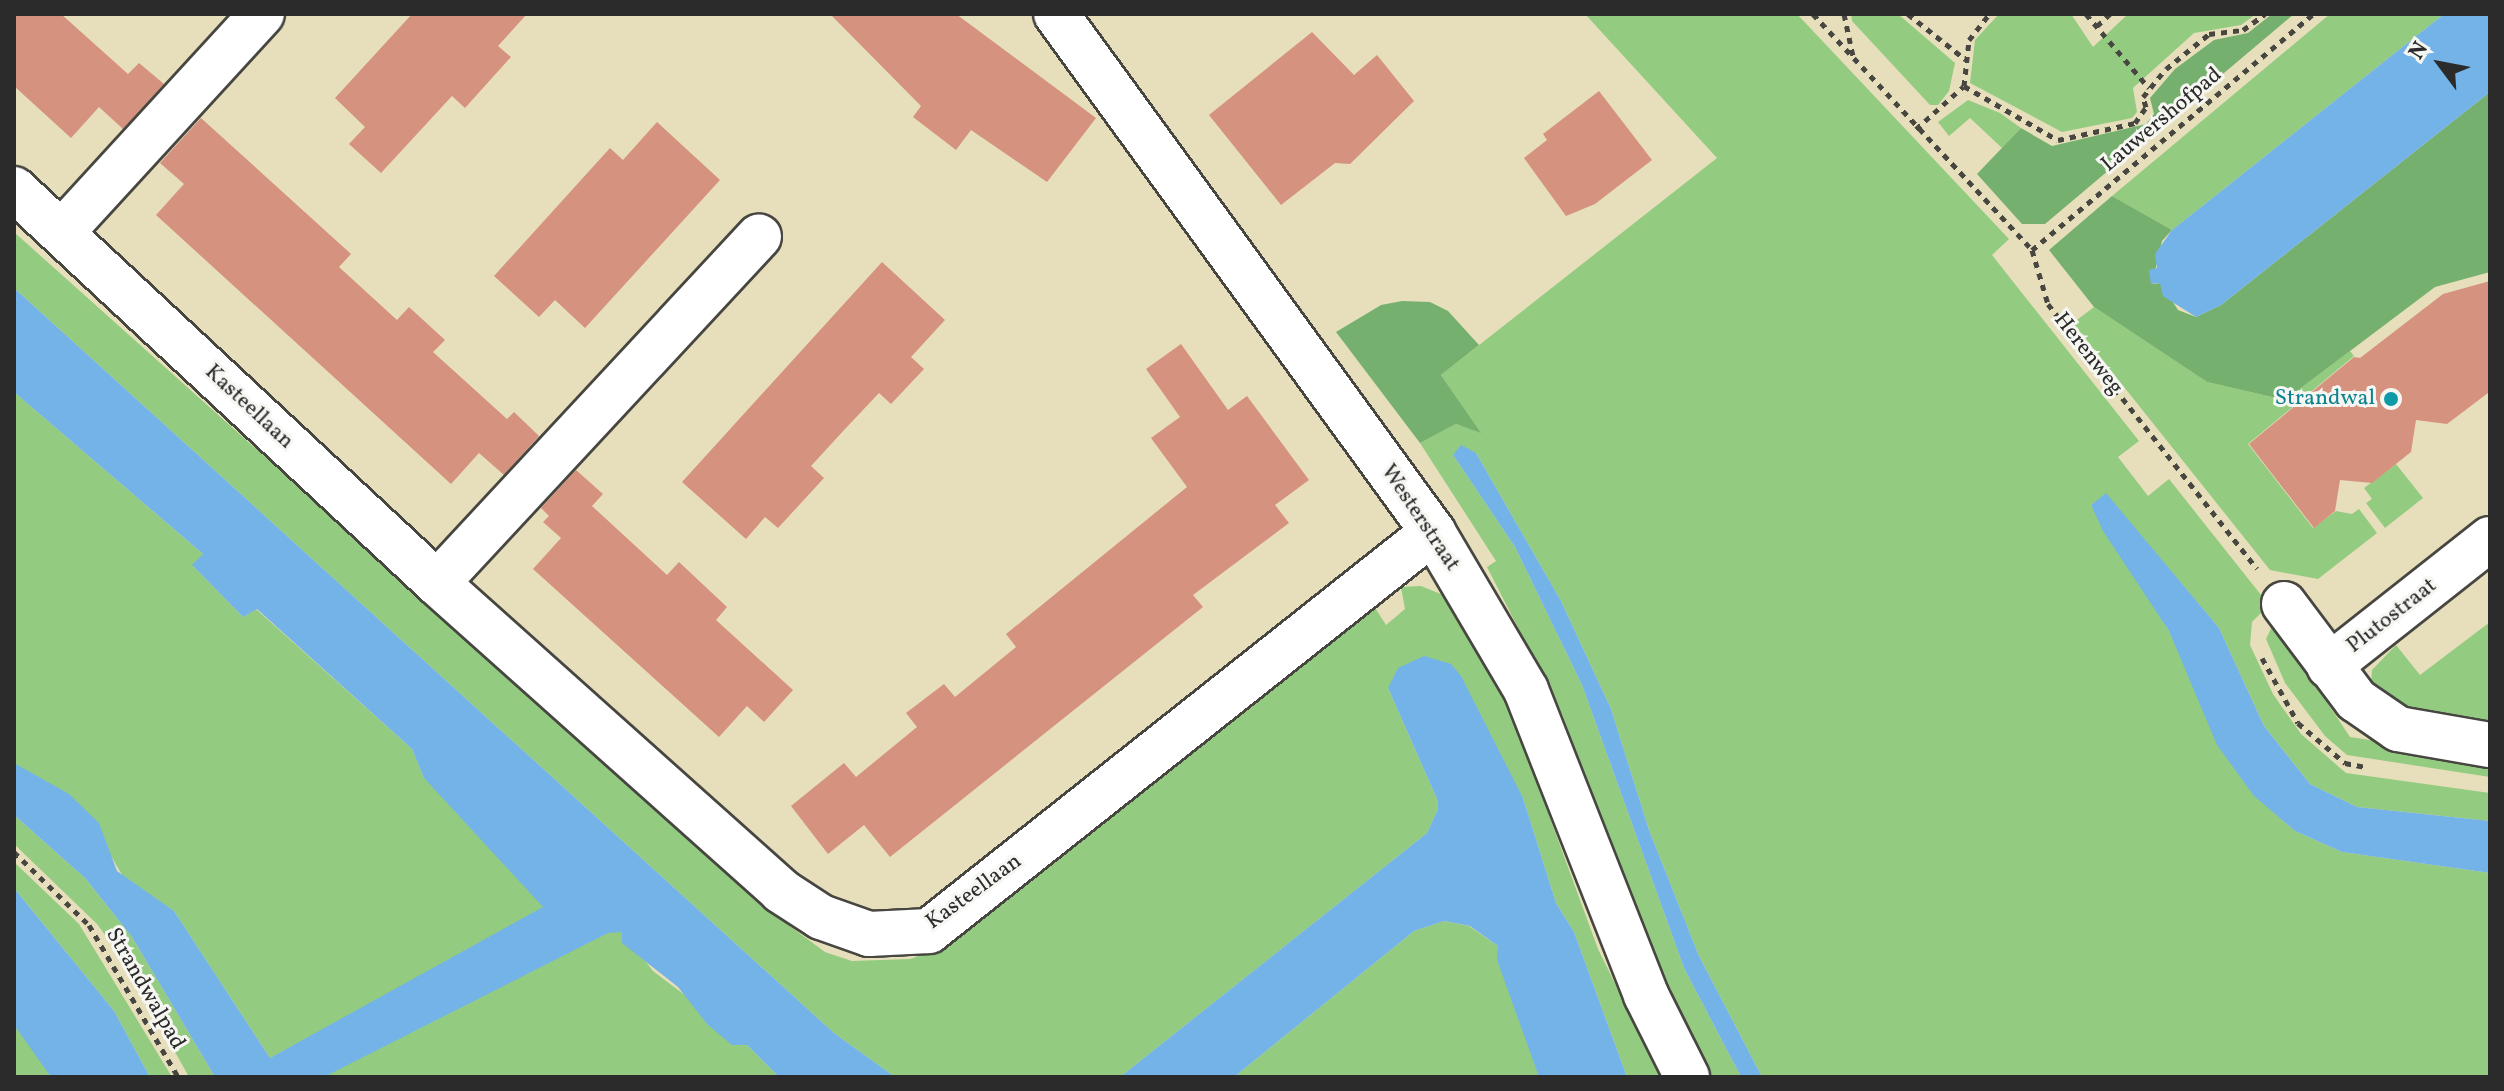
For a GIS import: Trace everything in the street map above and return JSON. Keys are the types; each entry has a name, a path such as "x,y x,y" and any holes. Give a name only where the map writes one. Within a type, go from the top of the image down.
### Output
{"street":[{"path":"62,232 262,14"},
{"name":"Westerstraat","path":"1056,14 1433,532 1526,690 1646,995 1687,1077"},
{"name":"Kasteellaan","path":"14,189 437,583 781,891 821,917 869,934 929,931 1433,532"},
{"path":"437,583 759,236"},
{"name":"Plutostraat","path":"2490,539 2329,666 2356,700 2398,729 2490,745"},
{"path":"2284,604 2329,666"}],"path":[{"name":"Herenweg","path":"1813,14 1916,129 2032,250 2048,304 2284,604"},
{"path":"1844,14 1853,58"},
{"path":"1908,14 1965,59"},
{"path":"1916,129 1964,86 1969,40 1989,14"},
{"path":"2086,14 2147,86"},
{"path":"2097,26 2110,14"},
{"path":"1964,86 2058,140 2135,123 2146,107 2143,97 2147,86 2209,34 2243,30 2265,14"},
{"name":"Lauwershofpad","path":"2032,250 2313,14"},
{"name":"Strandwalpad","path":"14,852 89,925 178,1077"}],"green space":[{"path":"1585,14 1797,14 2009,239 1992,255 2139,441 2118,457 2148,496 2169,479 2269,605 2252,622 2250,645 2273,694 2301,734 2346,773 2490,793 2490,821 2357,807 2310,784 2264,726 2219,628 2106,494 2091,505 2169,631 2242,779 2255,796 2295,831 2342,852 2490,873 2490,1077 1762,1077 1699,956 1649,830 1611,709 1561,601 1476,453 1453,455 1515,547 1582,685 1684,968 1741,1077 1712,1077 1673,1007 1622,886 1563,716 1487,567 1496,561 1420,443 1456,424 1480,432 1441,375 1717,158"},
{"path":"1851,14 1898,14 1955,63 1949,91 1938,105 1930,105 1852,21"},
{"path":"1999,14 2071,14 2093,47 2128,14 2256,14 2241,25 2194,33 2133,88 2137,112 2132,118 2062,132 1970,83 1975,40"},
{"path":"2272,14 2294,14 2045,224 2022,224 1977,174 2021,128 2052,146 2146,124 2154,114 2150,98 2175,69 2214,40 2248,33"},
{"path":"2330,14 2444,14 2172,230 2112,196"},
{"path":"2490,92 2490,272 2435,287 2285,400 2207,382 2094,307 2049,250 2112,196 2172,230 2162,241 2152,284 2161,283 2178,310 2196,317 2221,305"},
{"path":"1968,100 2000,113 2021,128 2002,148 1970,118 1949,136 1938,122"},
{"path":"14,232 787,924 825,952 852,961 910,959 941,948 1372,603 1386,625 1405,609 1401,587 1421,586 1443,595 1457,605 1506,698 1598,949 1661,1077 1627,1077 1574,932 1556,903 1523,798 1388,688 1437,799 1438,809 1427,833 1120,1077 895,1077 834,1033 14,288"},
{"path":"1402,301 1430,302 1448,311 1479,345 1441,375 1481,433 1456,424 1420,443 1336,332 1381,305"},
{"path":"2094,307 2207,382 2285,400 2350,351 2354,356 2248,444 2313,528 2336,511 2352,514 2359,509 2377,533 2318,579 2270,570 2073,323"},
{"path":"14,392 204,555 193,566 243,617 256,609 412,749 424,778 623,932 653,971 690,999 707,1024 747,1045 779,1077 271,1077 482,945 270,1058 174,911 125,880 107,849 14,763"},
{"path":"2396,464 2423,498 2385,528 2366,503 2372,499 2364,488"},
{"path":"2274,622 2350,737 2490,758 2490,777 2347,755 2325,736 2285,683 2266,639"},
{"path":"2490,622 2490,721 2418,712 2370,699 2372,670 2396,645 2420,675"},
{"path":"14,815 85,878 132,937 215,1077 189,1077 124,961 97,924 14,844"},
{"path":"14,862 79,924 172,1077 150,1077 114,1011 14,888"},
{"path":"1444,921 1469,926 1498,946 1539,1077 1234,1077 1414,931"},
{"path":"14,1025 33,1047 51,1077 14,1077"}],"water":[{"path":"2444,14 2490,14 2490,92 2221,305 2196,317 2163,296 2160,283 2151,284 2149,270 2157,268 2155,254 2172,230"},
{"path":"14,288 834,1033 895,1077 779,1077 747,1045 732,1045 707,1024 678,987 622,943 622,932 608,933 324,1077 215,1077 132,937 85,878 14,815 14,763 69,794 99,823 117,871 174,911 270,1058 543,907 424,778 412,749 257,609 243,617 192,565 203,554 14,392"},
{"path":"1461,445 1476,453 1561,601 1611,709 1649,830 1699,956 1762,1077 1741,1077 1684,968 1582,685 1515,547 1453,455"},
{"path":"2106,493 2219,628 2264,726 2310,784 2357,807 2490,821 2490,873 2342,852 2295,831 2254,796 2217,745 2169,631 2103,531 2091,505"},
{"path":"1424,656 1451,664 1461,676 1523,798 1556,903 1574,932 1627,1077 1539,1077 1497,960 1498,946 1470,926 1444,921 1414,931 1234,1077 1120,1077 1427,833 1438,809 1437,799 1388,688 1398,668"},
{"path":"14,888 114,1011 150,1077 51,1077 14,1025"}],"building":[{"path":"14,14 61,14 128,74 139,63 164,84 123,129 99,107 71,138 14,86"},
{"path":"412,14 527,14 498,46 511,57 465,108 452,96 381,173 349,144 365,127 335,98"},
{"path":"830,14 956,14 1096,118 1047,182 971,130 956,150 913,117 921,106"},
{"path":"1312,32 1354,75 1377,55 1414,101 1350,164 1335,163 1281,205 1209,115"},
{"path":"1599,91 1652,160 1595,204 1566,216 1524,158 1547,140 1543,134"},
{"path":"201,118 351,254 339,267 397,320 409,307 445,340 433,352 507,419 514,412 539,436 504,475 479,453 451,484 156,215 184,184 160,163"},
{"path":"657,122 720,180 585,328 555,300 539,317 494,276 610,148 623,160"},
{"path":"882,262 945,320 911,357 924,369 891,404 879,393 811,466 824,478 778,528 765,517 746,539 682,482"},
{"name":"Strandwal","path":"2490,281 2488,393 2447,424 2416,420 2411,452 2372,483 2340,480 2335,511 2314,528 2249,444 2354,357 2360,358 2443,294"},
{"path":"1181,344 1228,410 1247,396 1309,480 1275,505 1289,523 1193,595 1203,607 890,857 864,825 828,854 791,806 844,763 856,777 917,727 906,713 944,684 955,697 1016,647 1006,634 1187,487 1151,438 1180,417 1146,369"},
{"path":"576,470 603,494 592,506 667,575 679,562 727,607 716,620 793,690 764,722 747,706 719,737 533,569 561,538 543,522 549,516 541,508"}],"place":[{"name":"Strandwal","path":"2391,399"}]}
